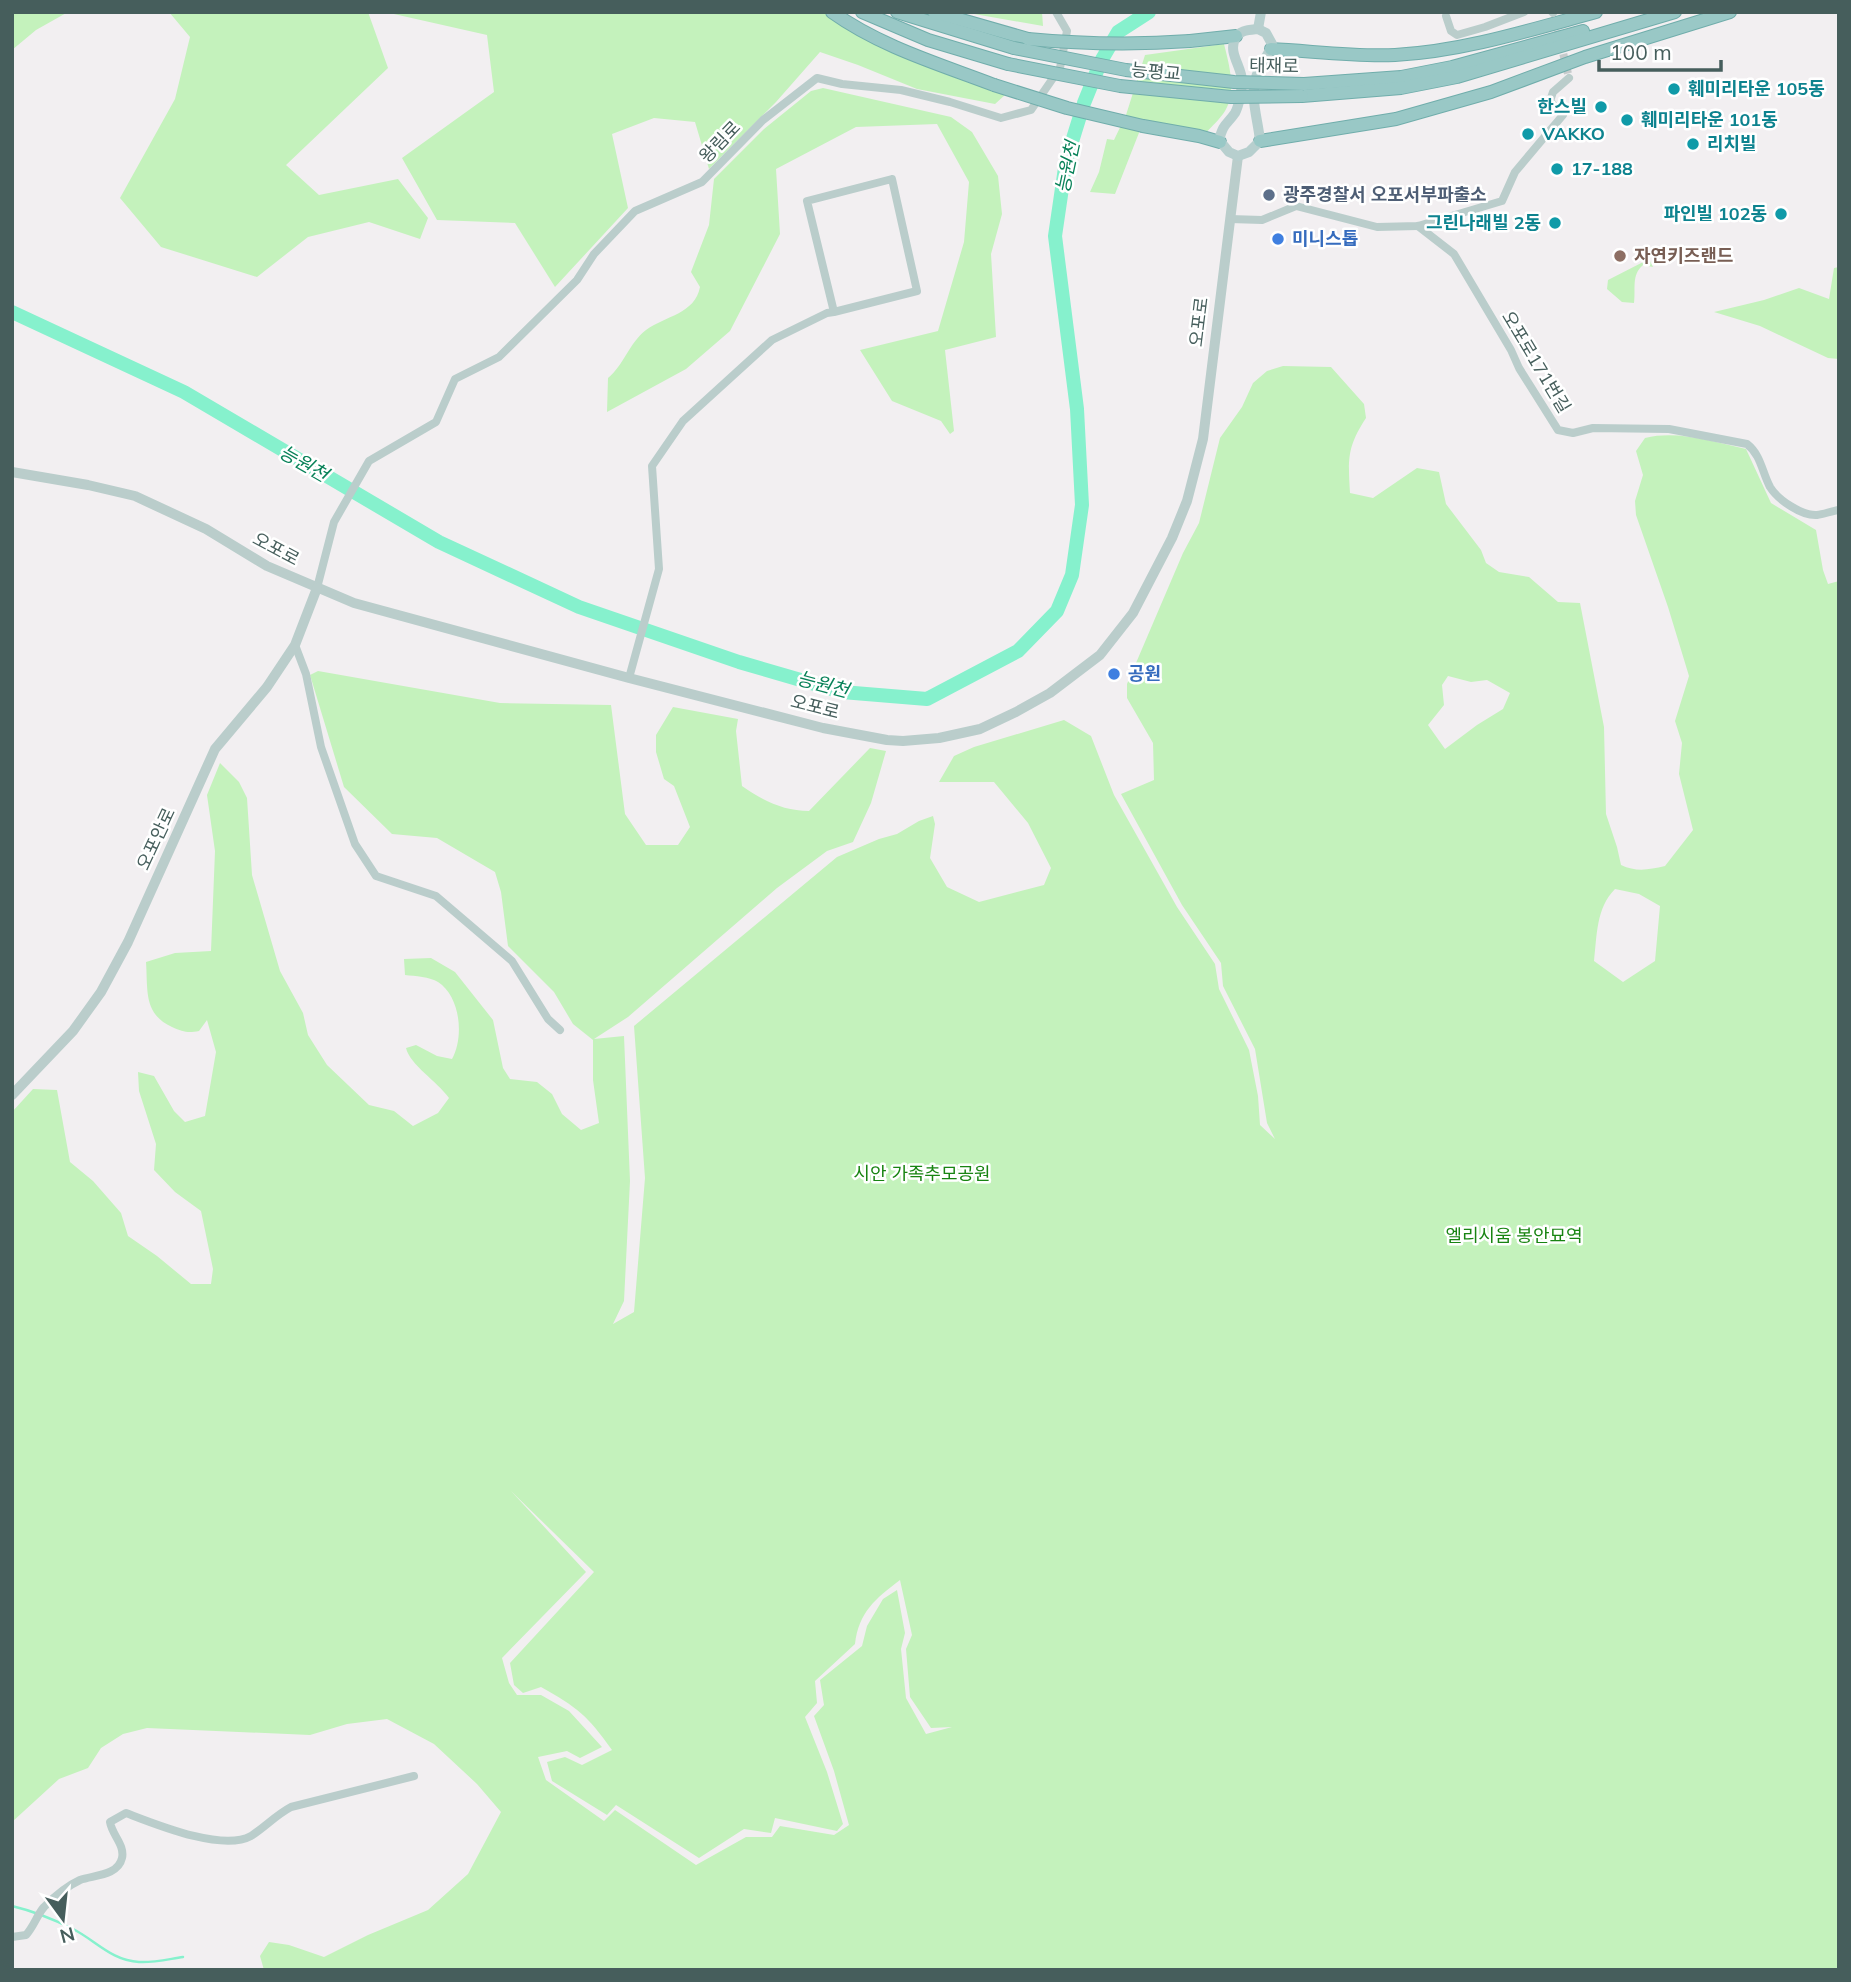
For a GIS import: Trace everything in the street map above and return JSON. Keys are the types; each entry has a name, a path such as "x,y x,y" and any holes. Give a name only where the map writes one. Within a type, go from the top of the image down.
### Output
{"highway":[{"path":"832,12 853,27 886,43 995,85 1067,108 1220,142"},
{"name":"능평교","path":"862,12 928,40 1008,64 1120,86 1231,97 1303,90"},
{"name":"태재로","path":"897,12 1014,48 1126,70 1303,90 1401,88 1457,77 1675,12"},
{"path":"934,12 1028,39 1075,43 1136,44 1236,36"},
{"path":"1271,49 1393,55 1418,53 1470,46 1596,12"},
{"name":"태재로","path":"1303,90 1401,77 1452,67 1650,12"},
{"path":"1260,141 1395,119 1492,92 1651,35 1730,12"}],"main road":[{"path":"1258,29 1261,12"},
{"path":"1258,29 1266,33 1272,44 1256,75 1253,104 1260,141 1249,152 1238,156 1229,152 1220,142 1223,125 1236,111 1242,82 1233,43 1236,36 1244,30 1258,29"}],"street":[{"name":"왕림로","path":"317,588 334,523 369,461 436,422 455,379 499,357 577,280 594,254 635,211 702,182 763,120 817,78 842,84 901,90 1001,118 1031,110 1060,68 1068,31 1056,12"},
{"path":"1446,16 1451,31 1457,35 1524,12"},
{"path":"1230,219 1262,220 1296,206 1377,228 1418,226 1502,201 1515,172 1563,115 1549,101 1553,92 1569,78"},
{"name":"오포로","path":"12,472 135,496 176,514 267,566 382,612 629,678 823,728 903,741 939,738 980,729 1034,703 1071,679 1100,655 1133,613 1172,538 1187,501 1203,439 1238,156"},
{"path":"629,678 659,569 652,467 682,421 772,340 834,312 917,291 892,179 807,201 834,312"},
{"name":"오포로171번길","path":"1418,226 1454,254 1558,430 1573,433 1593,428 1669,429 1747,444 1756,451 1770,486 1777,496 1805,513 1817,515 1839,510"},
{"name":"오포안로","path":"12,1095 74,1031 100,992 128,942 215,749 267,687 295,645 317,588"},
{"path":"295,645 306,674 329,772 355,844 376,876 436,896 475,928 512,961 548,1018 560,1030"},
{"path":"12,1937 26,1935 44,1907 69,1885 113,1871 122,1856 122,1847 110,1822 126,1813 187,1835 227,1840 243,1839 291,1807 414,1776"}],"green space":[{"path":"12,12 68,12 36,30 12,50"},
{"path":"169,12 368,12 388,68 286,165 319,195 398,179 428,218 420,239 369,222 308,237 257,277 161,247 120,198 175,99 190,37"},
{"path":"385,12 827,12 1005,95 995,104 917,89 820,52 776,102 709,169 695,122 654,118 612,134 628,208 555,287 515,223 437,220 402,158 494,92 487,35"},
{"path":"963,12 1042,12 1043,26"},
{"path":"1224,44 1230,69 1231,95 1218,120 1206,133 1144,120 1115,194 1090,192 1099,172 1107,139 1114,140 1126,115 1145,55"},
{"path":"823,88 951,117 972,132 998,176 1002,214 991,254 996,337 945,350 954,431 950,434 941,421 892,401 860,350 938,331 964,242 969,182 937,124 856,127 776,169 780,234 730,331 686,369 607,412 608,378 635,341 646,330 686,309 697,296 700,287 691,272 709,225 714,179 764,129 811,91"},
{"path":"1649,259 1653,267 1643,265 1637,273 1634,303 1622,302 1607,289 1608,280"},
{"path":"1839,267 1839,359 1828,358 1760,326 1714,312 1799,288 1829,299 1834,268"},
{"path":"1283,366 1331,367 1364,404 1366,418 1355,437 1350,454 1350,493 1373,498 1417,468 1439,472 1446,504 1481,550 1486,563 1499,572 1529,577 1558,602 1580,603 1604,727 1606,814 1621,865 1626,867 1642,870 1665,866 1693,830 1679,774 1682,743 1675,721 1689,676 1636,515 1635,501 1643,475 1636,451 1645,438 1683,436 1746,449 1771,503 1816,530 1828,584 1839,581 1839,1970 264,1970 260,1956 269,1942 289,1945 324,1957 428,1910 468,1874 501,1812 477,1784 434,1744 387,1719 347,1724 310,1735 147,1728 123,1734 101,1748 88,1768 59,1779 12,1822 12,1112 33,1089 57,1090 70,1162 93,1181 121,1213 128,1236 191,1284 211,1284 213,1269 201,1211 175,1192 154,1170 156,1144 139,1091 138,1072 154,1076 174,1111 185,1122 205,1116 216,1052 207,1020 199,1031 192,1032 179,1030 163,1022 156,1015 149,1000 146,962 175,953 211,951 215,851 207,795 220,763 239,782 247,798 252,875 280,971 303,1013 308,1035 327,1065 369,1105 394,1111 413,1126 438,1113 449,1098 418,1067 406,1048 416,1045 437,1056 452,1059 456,1050 459,1029 452,997 435,980 405,975 404,959 431,958 455,972 493,1020 503,1068 510,1079 537,1082 552,1094 562,1114 581,1130 599,1123 593,1080 593,1040 573,1024 554,992 508,946 501,892 495,872 437,838 392,834 344,787 310,675 318,671 500,703 611,705 625,814 646,845 678,845 690,827 674,786 664,779 656,752 656,735 673,707 738,719 736,731 742,786 766,801 791,809 809,811 870,748 886,751 871,803 853,842 827,851 777,888 628,1017 594,1039 624,1036 630,1181 624,1301 613,1324 634,1312 645,1178 634,1026 837,857 897,834 933,816 935,824 930,858 947,887 979,902 1044,885 1051,868 1028,823 994,782 939,782 954,756 974,747 1064,720 1091,736 1114,795 1177,907 1215,964 1219,989 1249,1050 1258,1096 1260,1125 1275,1139 1267,1123 1255,1049 1223,986 1221,963 1182,905 1121,794 1154,780 1153,743 1127,698 1127,684 1183,553 1199,523 1220,438 1242,407 1253,383 1267,371","holes":["1448,676 1471,682 1487,680 1510,693 1503,709 1445,749 1428,725 1444,705 1442,685","1615,889 1639,894 1660,906 1655,961 1623,982 1594,961 1598,923","511,1491 594,1572 510,1663 514,1685 523,1693 541,1687 564,1701 596,1728 612,1750 582,1765 565,1757 547,1762 552,1781 607,1815 616,1805 699,1858 744,1829 771,1833 775,1818 837,1831 843,1824 827,1772 805,1717 817,1703 815,1681 855,1644 864,1615 900,1580 912,1635 906,1649 910,1697 931,1728 952,1727 926,1734 906,1698 901,1649 905,1633 897,1590 883,1599 867,1626 862,1646 820,1680 824,1705 814,1716 834,1771 849,1825 834,1835 780,1826 772,1837 746,1837 696,1865 615,1810 604,1821 546,1780 538,1757 567,1751 580,1758 602,1747 569,1711 541,1695 517,1695 509,1683 502,1658 586,1572"]}],"waterway":[{"name":"능원천","path":"12,312 184,392 439,542 579,607 739,662 842,692 927,699 1018,651 1057,611 1072,575 1082,505 1077,409 1055,236 1066,161 1084,103 1101,61 1118,32 1149,12"},
{"path":"12,1906 65,1925 112,1954 129,1961 150,1962 183,1957"}],"tunnel":[{"path":"1555,19 1569,78"}],"place":[{"name":"훼미리타운 105동","path":"1674,89"},
{"name":"한스빌","path":"1601,107"},
{"name":"훼미리타운 101동","path":"1627,120"},
{"name":"VAKKO","path":"1528,134"},
{"name":"리치빌","path":"1693,144"},
{"name":"17-188","path":"1557,169"},
{"name":"광주경찰서 오포서부파출소","path":"1269,195"},
{"name":"파인빌 102동","path":"1781,214"},
{"name":"그린나래빌 2동","path":"1555,223"},
{"name":"미니스톱","path":"1278,239"},
{"name":"자연키즈랜드","path":"1620,256"},
{"name":"공원","path":"1114,674"}],"park label":[{"name":"시안 가족추모공원","path":"922,1174"},
{"name":"엘리시움 봉안묘역","path":"1514,1236"}]}
